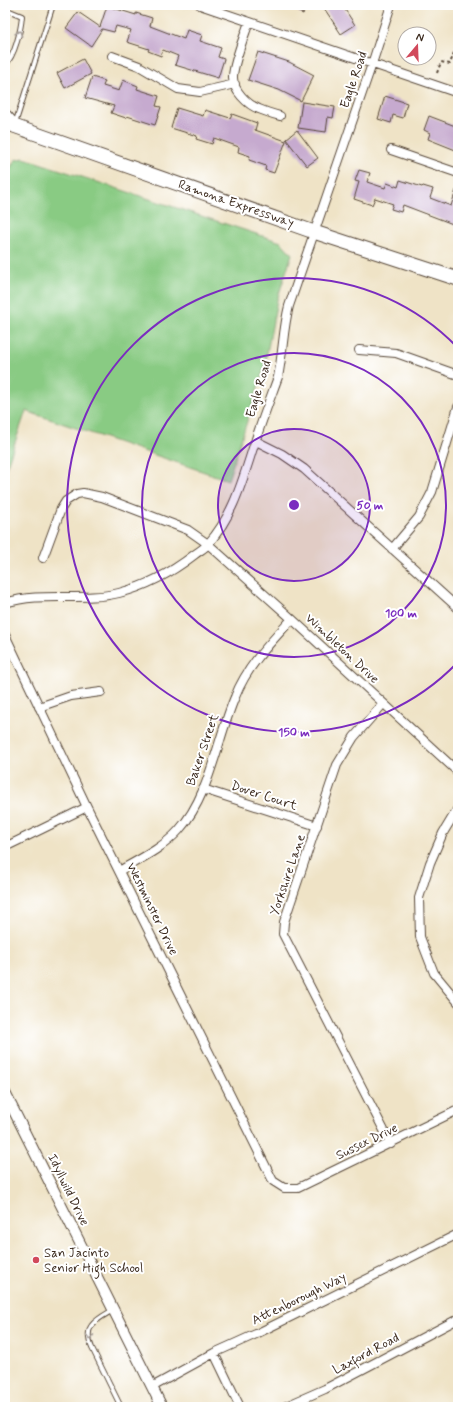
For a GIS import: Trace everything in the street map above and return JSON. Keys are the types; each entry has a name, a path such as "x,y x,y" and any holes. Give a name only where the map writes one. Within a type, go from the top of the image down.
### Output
{"main road":[{"name":"Ramona Expressway","path":"5,116 10,127 314,232 458,279"}],"street":[{"path":"200,5 458,93"},
{"name":"Eagle Road","path":"5,603 17,599 43,597 84,598 119,593 148,584 180,566 208,544 226,519 237,497 278,377 285,321 289,306 391,5"},
{"path":"249,22 234,71 233,76 235,84 246,101 259,109 280,116"},
{"path":"112,56 139,66 178,89 200,92 235,84"},
{"path":"391,150 458,173"},
{"path":"359,350 396,354 458,375"},
{"path":"392,549 419,517 432,492 458,407"},
{"path":"256,441 282,454 304,469 458,608"},
{"name":"Wimbleton Drive","path":"43,558 61,509 66,501 77,494 83,493 102,497 188,530 208,544 292,619 458,772"},
{"name":"Baker Street","path":"119,871 155,851 179,831 194,810 203,789 235,696 241,684 264,648 292,619"},
{"name":"Westminster Drive","path":"5,635 87,807 273,1181 284,1188"},
{"path":"40,707 71,696 101,692"},
{"name":"Yorkshire Lane","path":"384,704 354,737 338,765 284,922 283,934 391,1144"},
{"name":"Dover Court","path":"203,789 317,826"},
{"path":"5,847 87,807"},
{"path":"458,808 443,833 430,863 419,898 420,937 434,973 458,1002"},
{"name":"Idyllwild Drive","path":"5,1092 162,1407"},
{"name":"Sussex Drive","path":"284,1188 298,1188 391,1144 458,1110"},
{"name":"Attenborough Way","path":"152,1387 214,1353 458,1234"},
{"name":"Laxford Road","path":"284,1407 325,1389 458,1319"},
{"path":"214,1353 240,1407"}],"lane":[{"path":"10,127 53,5"},
{"path":"5,8 22,16 21,28 10,61 5,65"},
{"path":"113,1310 92,1323 88,1334 89,1342 121,1407"}],"path":[{"path":"437,73 441,62 450,64 458,41"}],"green space":[{"path":"24,158 281,242 292,254 277,300 264,369 228,480 26,411 5,471 5,166 11,167 15,160"}],"building":[{"path":"284,5 307,5 303,14"},
{"path":"322,5 342,5 355,25 341,34"},
{"path":"107,6 136,15 136,13 152,18 150,26 184,39 187,30 202,35 200,41 221,48 218,57 224,59 218,78 175,65 178,56 163,50 161,56 148,51 149,49 127,42 131,30 116,26 114,32 102,29 91,46 66,28 78,12 100,27"},
{"path":"258,52 289,62 314,75 301,101 279,90 248,80"},
{"path":"83,59 91,74 65,88 57,73"},
{"path":"92,77 105,81 103,86 119,91 123,80 138,86 137,89 159,96 156,106 161,107 155,125 127,116 126,118 111,113 114,106 85,98"},
{"path":"385,96 407,103 403,118 393,115 391,123 378,119"},
{"path":"302,102 335,107 333,118 328,117 326,132 298,128"},
{"path":"177,108 203,116 205,110 230,118 232,114 257,123 255,130 286,141 274,173 265,170 266,166 249,160 250,156 238,152 239,147 214,138 212,144 196,139 197,136 171,128"},
{"path":"429,116 458,127 458,151 428,139 430,133 424,130"},
{"path":"297,130 318,158 307,166 286,139"},
{"path":"359,170 370,173 367,182 385,188 387,183 398,187 400,180 433,189 430,198 451,206 456,190 458,190 458,226 403,205 401,212 391,209 393,204 375,198 372,205 354,199 359,182 355,181"}],"place":[{"name":"San Jacinto Senior High School","path":"36,1260"}]}
